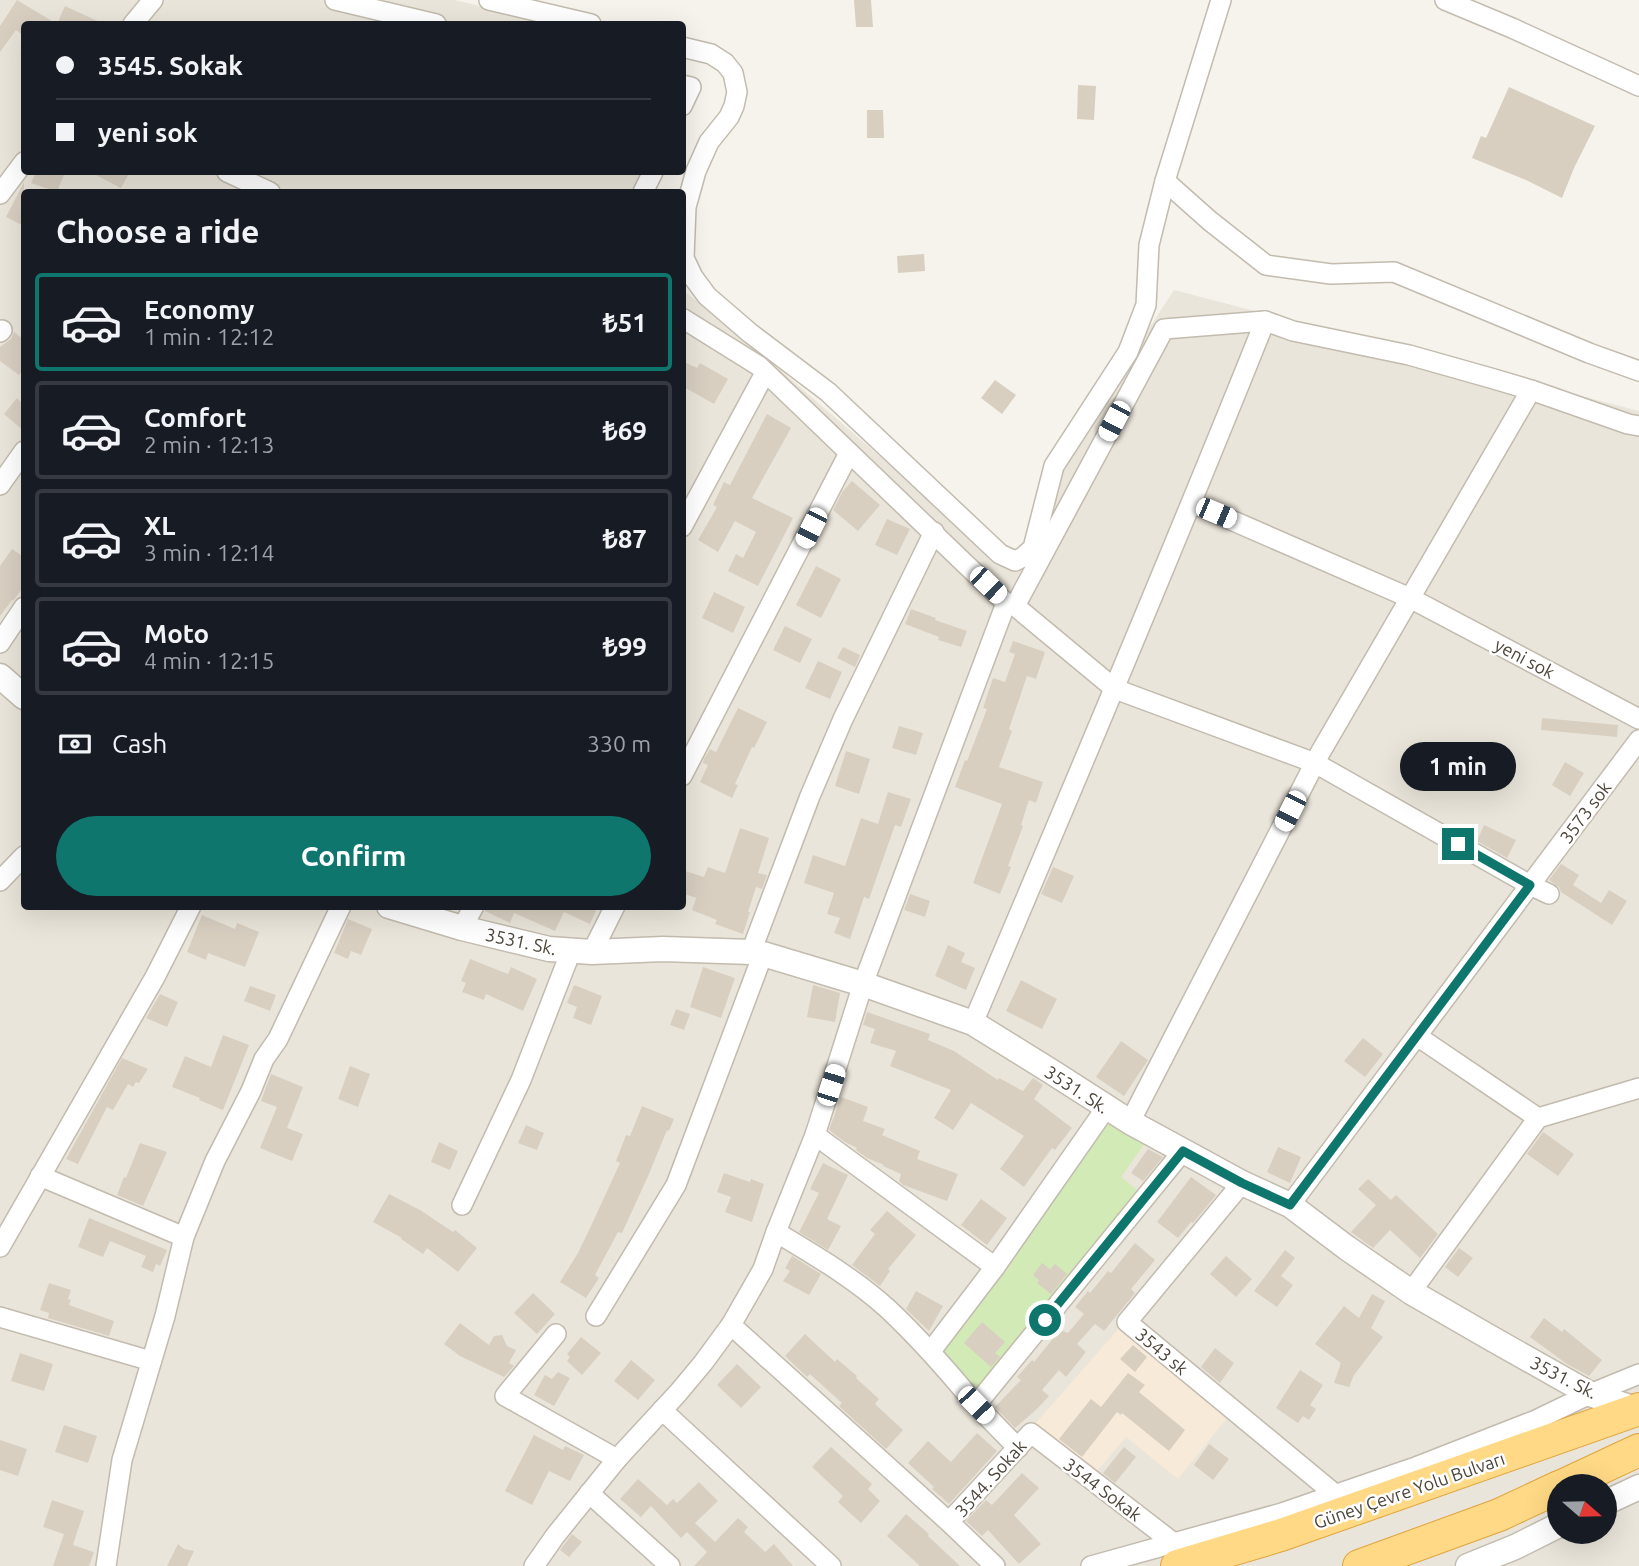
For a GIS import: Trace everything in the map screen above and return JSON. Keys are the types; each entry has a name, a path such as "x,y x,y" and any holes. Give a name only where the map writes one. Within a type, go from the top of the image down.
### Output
{"highway":[{"name":"Güney Çevre Yolu Bulvarı","path":"1176,1555 1281,1535 1639,1409"},
{"path":"1587,1474 1639,1450"},
{"path":"1359,1566 1499,1515 1547,1493"}],"street":[{"path":"136,21 153,0"},
{"path":"335,0 423,21"},
{"path":"489,0 578,21"},
{"path":"686,262 707,296 750,333 828,392 1000,554 1015,561 1033,548 1054,466 1129,352 1146,305 1149,245 1221,0"},
{"path":"1445,0 1639,86"},
{"path":"686,48 711,54 725,62 733,73 737,92 729,117 709,142 696,171 686,207"},
{"path":"0,194 21,166"},
{"path":"233,175 264,189"},
{"path":"1166,181 1210,221 1266,265 1331,274 1394,272 1639,371"},
{"path":"686,321 758,366 1011,604 1115,689 1315,763 1549,894"},
{"path":"973,1023 1115,689 1265,321"},
{"path":"534,1566 589,1493 703,1363 731,1325 763,1269 815,1135 863,984 1011,604 1164,328 1265,321 1293,331 1409,355 1531,390 1639,426"},
{"path":"686,520 765,373"},
{"path":"1129,1122 1315,763 1531,390"},
{"path":"686,768 849,453"},
{"path":"0,485 21,455"},
{"name":"yeni sok","path":"1192,503 1410,598 1639,719"},
{"path":"596,1316 677,1185 810,796 934,532"},
{"path":"0,643 21,612"},
{"path":"0,676 21,694"},
{"name":"3573 sok","path":"1290,1205 1639,740"},
{"path":"0,881 21,859"},
{"path":"0,1247 155,977 189,910"},
{"path":"106,1566 122,1460 165,1316 184,1237 215,1161 251,1091 264,1059 278,1039 339,910"},
{"name":"3531. Sk.","path":"402,910 549,949 581,952 663,949 757,953 863,984 973,1023 1129,1122 1242,1183 1290,1205 1411,1292 1590,1394 1639,1409"},
{"path":"462,928 472,910"},
{"path":"462,1206 581,952 612,910"},
{"path":"1417,1036 1538,1118"},
{"path":"1411,1292 1538,1118 1639,1088"},
{"path":"931,1351 995,1267 1106,1108"},
{"path":"815,1135 995,1267"},
{"path":"976,1405 1183,1151"},
{"path":"40,1176 184,1237"},
{"name":"3543 sk","path":"1242,1183 1127,1321 1336,1495"},
{"name":"3544 Sokak","path":"776,1232 836,1269 886,1307 931,1351 976,1405 1176,1555"},
{"path":"0,1317 150,1361"},
{"path":"731,1325 995,1566"},
{"path":"556,1334 505,1395 617,1460"},
{"path":"1091,1566 1176,1555 1536,1420 1639,1374"},
{"path":"662,1410 831,1566"},
{"name":"3544. Sokak","path":"949,1522 1024,1441"},
{"path":"1617,1497 1639,1487"},
{"path":"589,1493 670,1566"},
{"path":"1468,1566 1547,1531"}],"shaded area":[{"path":"0,0 455,0 542,21 21,21 21,175 649,175 643,189 21,189 21,910 686,910 686,292 747,341 1004,564 1027,564 1062,462 1174,290 1639,411 1639,1566 0,1566"},
{"path":"1122,1325 1228,1417 1178,1479 1126,1437 1093,1476 1034,1425"}],"green space":[{"path":"1112,1119 1146,1142 1121,1177 1140,1192 982,1394 942,1350"}],"building":[{"path":"17,0 52,21 21,21 21,34 16,30 0,52 0,26"},
{"path":"854,0 871,0 873,27 856,27"},
{"path":"65,6 98,21 58,21"},
{"path":"1078,85 1096,86 1094,120 1077,119"},
{"path":"1509,87 1595,126 1562,198 1472,158 1481,136 1486,138"},
{"path":"867,110 883,110 884,138 867,138"},
{"path":"35,175 64,175 58,189 48,189 31,183"},
{"path":"96,175 128,175 121,188"},
{"path":"24,182 24,189 21,189 21,224 6,217"},
{"path":"924,254 925,271 898,273 897,256"},
{"path":"14,332 21,338 19,375 0,361 0,347 11,339"},
{"path":"686,363 697,368 700,363 728,379 714,404 686,388"},
{"path":"995,380 1016,395 1002,414 981,398"},
{"path":"17,398 21,402 21,428 4,414"},
{"path":"767,414 791,428 752,498 793,518 758,586 728,571 736,554 743,558 756,532 735,521 718,552 698,540 717,507 713,505 724,482 730,485"},
{"path":"852,481 880,505 858,531 833,510"},
{"path":"887,519 910,529 897,555 875,545"},
{"path":"12,549 21,555 21,590 0,616 0,566"},
{"path":"816,566 841,579 821,618 796,605"},
{"path":"714,592 745,607 733,633 702,618"},
{"path":"911,609 967,631 961,647 938,640 939,637 905,624"},
{"path":"785,626 812,639 800,663 773,650"},
{"path":"1013,641 1045,652 1036,679 1027,676 999,767 1043,782 1036,803 1029,800 1021,825 1023,826 1008,866 1011,867 1000,894 973,883 1002,804 955,787 987,709 983,708 993,678 1005,682 1015,654 1009,652"},
{"path":"843,647 860,655 855,667 837,658"},
{"path":"818,661 842,672 830,699 805,688"},
{"path":"738,708 767,722 754,748 752,747 735,784 738,785 732,798 700,782 708,765 703,763 704,759 710,749 716,752"},
{"path":"1542,718 1618,725 1617,737 1541,730"},
{"path":"899,726 923,733 916,755 892,748"},
{"path":"846,751 870,759 859,794 835,786"},
{"path":"1565,762 1584,773 1570,796 1552,785"},
{"path":"888,792 911,799 901,827 895,825 869,899 864,897 850,939 834,933 840,918 827,914 834,893 804,883 813,855 845,866 861,818 878,824"},
{"path":"1484,825 1516,840 1507,858 1477,841"},
{"path":"740,828 769,838 758,873 767,875 762,889 756,887 743,934 715,924 717,920 692,910 696,898 686,894 686,871 704,877 708,867 725,873"},
{"path":"1561,864 1579,875 1573,885 1601,903 1609,890 1627,901 1612,925 1561,892 1559,887 1549,880"},
{"path":"1053,867 1074,876 1062,903 1041,894"},
{"path":"910,894 930,901 925,917 904,910"},
{"path":"596,910 590,924 564,912 555,931 514,913 510,923 485,911"},
{"path":"202,915 235,929 237,923 259,932 245,967 208,953 206,960 187,952"},
{"path":"348,919 372,929 361,955 351,951 348,959 334,953"},
{"path":"948,945 965,953 961,962 975,968 966,990 935,976"},
{"path":"470,959 508,974 511,967 537,979 523,1011 486,994 484,1000 462,992 466,983 461,981"},
{"path":"703,967 735,978 721,1018 690,1007"},
{"path":"1021,980 1057,999 1042,1029 1006,1011"},
{"path":"574,985 602,996 591,1025 573,1018 577,1007 567,1003"},
{"path":"813,985 840,993 835,1022 807,1017"},
{"path":"250,986 276,995 270,1011 244,1001"},
{"path":"160,994 178,1002 167,1027 146,1018"},
{"path":"676,1009 690,1014 684,1030 670,1025"},
{"path":"867,1012 930,1034 928,1040 954,1051 998,1080 999,1078 1023,1091 1033,1078 1043,1085 1034,1099 1072,1128 1055,1150 1052,1148 1024,1187 1000,1169 1024,1136 971,1103 953,1130 934,1118 951,1090 890,1066 896,1051 870,1043 875,1029 863,1025"},
{"path":"223,1035 249,1045 223,1110 172,1087 185,1056 211,1067"},
{"path":"1363,1038 1383,1054 1365,1077 1344,1061"},
{"path":"1121,1041 1148,1060 1124,1096 1096,1077"},
{"path":"122,1058 148,1069 139,1083 136,1082 133,1087 128,1084 113,1110 107,1107 78,1164 66,1159"},
{"path":"350,1066 370,1074 358,1107 338,1099"},
{"path":"271,1074 303,1087 287,1128 303,1134 292,1161 260,1148 277,1107 261,1101"},
{"path":"841,1097 868,1107 863,1121 885,1129 882,1135 920,1151 917,1159 958,1174 947,1201 903,1185 899,1181 901,1174 867,1158 856,1150 857,1148 829,1130"},
{"path":"642,1106 674,1119 622,1233 618,1232 595,1275 599,1278 586,1298 560,1282 591,1226 620,1163 616,1161 626,1135 630,1136"},
{"path":"526,1125 544,1133 537,1150 518,1143"},
{"path":"1543,1132 1574,1154 1558,1176 1527,1154"},
{"path":"439,1142 458,1151 450,1170 431,1162"},
{"path":"140,1143 167,1152 143,1206 117,1195"},
{"path":"1278,1147 1301,1157 1290,1183 1267,1172"},
{"path":"1148,1149 1163,1157 1143,1181 1131,1173"},
{"path":"823,1163 848,1175 827,1219 841,1226 828,1250 799,1232 819,1193 810,1189"},
{"path":"724,1173 764,1184 752,1222 725,1212 731,1197 717,1192"},
{"path":"1191,1177 1216,1195 1178,1238 1157,1222"},
{"path":"1368,1179 1391,1200 1396,1195 1438,1234 1420,1258 1390,1230 1373,1248 1351,1232 1376,1205 1358,1189"},
{"path":"389,1194 453,1232 455,1230 477,1248 458,1272 427,1248 423,1254 402,1238 373,1222"},
{"path":"981,1199 1007,1218 987,1245 961,1225"},
{"path":"887,1211 916,1235 888,1269 890,1271 880,1286 852,1265 875,1234 870,1230"},
{"path":"89,1218 167,1250 160,1266 156,1264 153,1272 141,1267 146,1256 110,1241 103,1257 78,1247"},
{"path":"1135,1243 1155,1260 1131,1289 1135,1293 1104,1331 1095,1324 1077,1344 1086,1352 1066,1377 1059,1370 1042,1390 1049,1396 1015,1428 995,1407 1021,1380 1017,1377 1032,1360 1034,1362 1060,1330 1068,1333 1084,1314 1075,1307 1108,1271 1111,1273"},
{"path":"1459,1248 1473,1258 1458,1277 1445,1267"},
{"path":"1285,1250 1295,1258 1281,1276 1293,1285 1277,1307 1254,1291"},
{"path":"792,1256 821,1274 809,1295 783,1281 790,1271 785,1268"},
{"path":"1226,1256 1252,1279 1236,1297 1210,1274"},
{"path":"1042,1263 1050,1269 1055,1264 1067,1274 1051,1294 1037,1283 1039,1280 1033,1275"},
{"path":"49,1283 71,1290 69,1305 114,1321 109,1336 48,1318 49,1313 40,1310"},
{"path":"916,1291 943,1306 929,1331 906,1309"},
{"path":"533,1293 555,1314 537,1334 514,1313"},
{"path":"1372,1294 1385,1301 1371,1328 1383,1337 1354,1375 1349,1387 1334,1383 1341,1363 1315,1344 1344,1306 1359,1318"},
{"path":"1544,1318 1562,1332 1564,1329 1602,1360 1589,1376 1567,1364 1530,1337"},
{"path":"982,1322 1005,1342 995,1353 1000,1357 991,1367 964,1343"},
{"path":"460,1323 489,1345 494,1336 502,1335 507,1346 516,1350 509,1363 514,1366 504,1377 460,1356 444,1344"},
{"path":"805,1334 835,1362 837,1359 857,1376 856,1378 879,1399 875,1404 903,1430 886,1449 839,1406 842,1403 810,1374 807,1377 785,1356"},
{"path":"581,1337 601,1353 582,1375 567,1361 570,1357 567,1354"},
{"path":"1133,1345 1147,1357 1135,1372 1120,1359"},
{"path":"1215,1348 1234,1363 1220,1383 1201,1367"},
{"path":"20,1353 53,1364 44,1391 11,1381"},
{"path":"631,1360 655,1380 638,1400 614,1381"},
{"path":"737,1364 761,1387 741,1408 717,1385"},
{"path":"1300,1370 1323,1385 1310,1405 1316,1409 1309,1420 1303,1416 1298,1423 1276,1408"},
{"path":"558,1372 570,1378 554,1406 534,1395 545,1375 552,1379"},
{"path":"1128,1373 1145,1385 1139,1392 1185,1430 1169,1451 1122,1413 1121,1415 1117,1412 1082,1457 1059,1439 1091,1399 1101,1407"},
{"path":"64,1425 97,1436 88,1463 55,1452"},
{"path":"977,1433 997,1451 949,1504 908,1463 928,1441 951,1462"},
{"path":"534,1435 563,1450 565,1446 584,1455 570,1481 549,1471 532,1505 505,1491"},
{"path":"0,1440 27,1449 18,1476 0,1470"},
{"path":"1209,1444 1229,1459 1213,1480 1194,1465"},
{"path":"831,1447 872,1484 868,1489 880,1501 861,1523 838,1502 843,1496 812,1467"},
{"path":"1124,1447 1136,1457 1115,1483 1103,1473"},
{"path":"1022,1473 1039,1488 1014,1515 1041,1544 1019,1564 988,1530 982,1536 966,1521 986,1500 992,1505"},
{"path":"638,1479 667,1505 673,1499 677,1503 699,1482 718,1501 695,1523 715,1542 738,1518 748,1527 744,1532 765,1552 774,1544 793,1566 694,1566 707,1552 687,1532 681,1538 651,1506 641,1517 620,1499"},
{"path":"52,1500 84,1511 73,1545 94,1552 89,1566 53,1566 64,1534 43,1527"},
{"path":"906,1514 960,1566 920,1566 887,1536"},
{"path":"572,1534 582,1542 569,1557 560,1550"},
{"path":"178,1544 184,1549 194,1551 187,1566 167,1566"}],"route":[{"path":"1045,1320 1183,1151 1290,1205 1530,885 1458,844"}]}
